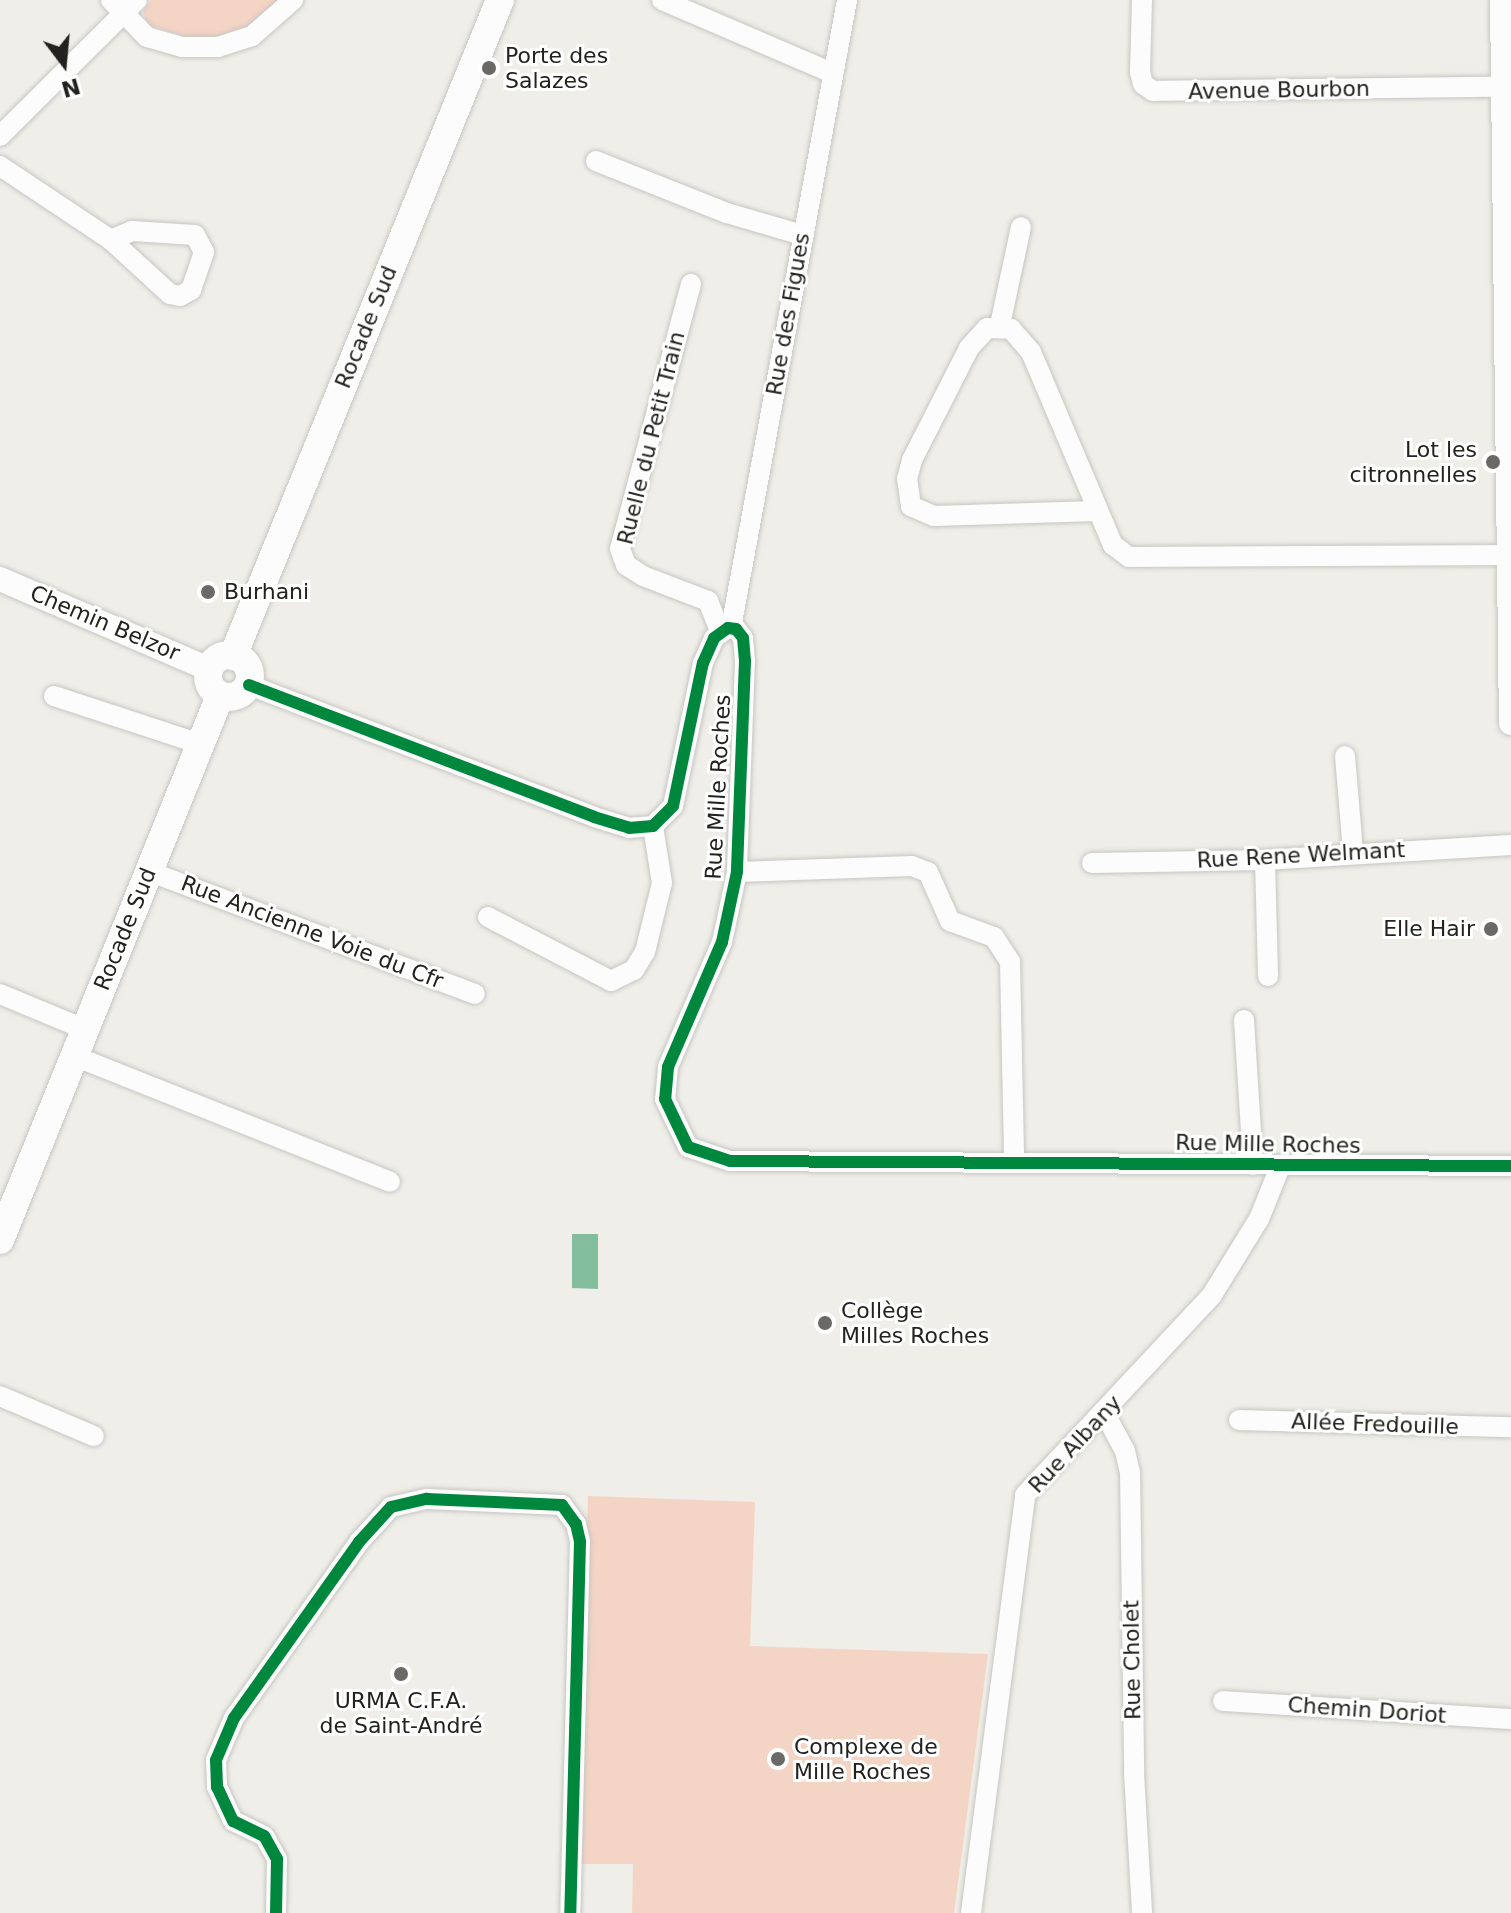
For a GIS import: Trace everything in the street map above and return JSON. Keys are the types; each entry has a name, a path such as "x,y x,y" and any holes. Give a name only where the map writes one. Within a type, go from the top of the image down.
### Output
{"main road":[{"path":"501,0 525,0"},
{"name":"Rocade Sud","path":"221,662 501,0"},
{"path":"221,662 248,666 249,685 234,697 220,696 211,687 221,662"},
{"name":"Rocade Sud","path":"0,1240 220,696"}],"street":[{"path":"0,136 128,3 147,37 182,47 218,47 252,36 293,0"},
{"path":"662,0 687,5 832,73"},
{"name":"Rue des Figues","path":"726,630 847,0"},
{"name":"Avenue Bourbon","path":"1142,0 1140,72 1143,84 1153,91 1502,87"},
{"path":"1502,0 1511,723"},
{"path":"596,161 727,213 802,235"},
{"path":"0,166 111,240 170,294 180,296 191,290 204,252 199,237 132,231 111,240"},
{"path":"1000,325 1021,227"},
{"name":"Ruelle du Petit Train","path":"691,284 620,549 626,565 643,576 708,601 726,630"},
{"path":"1097,511 934,516 911,506 907,479 912,460 969,348 987,328 1000,325 1021,338 1031,352 1113,545 1129,557 1510,555"},
{"name":"Chemin Belzor","path":"0,579 221,662"},
{"name":"Rue Mille Roches","path":"653,826 673,806 703,663 726,630 743,638 745,661 737,872 722,942 668,1067 665,1099 688,1147 730,1161 1014,1160 1280,1167 1511,1166"},
{"path":"249,685 594,817 629,828 653,826 662,883 645,952 634,970 611,981 488,917"},
{"path":"54,696 200,744"},
{"path":"1345,756 1353,851"},
{"name":"Rue Rene Welmant","path":"1092,863 1265,860 1353,851 1511,845"},
{"path":"1265,860 1268,976"},
{"path":"737,872 912,866 928,872 950,921 994,937 1010,962 1014,1160"},
{"name":"Rue Ancienne Voie du Cfr","path":"148,871 475,994"},
{"path":"0,994 84,1029"},
{"path":"1244,1020 1253,1165"},
{"path":"74,1056 390,1182"},
{"name":"Rue Albany","path":"971,1913 1025,1495 1212,1295 1259,1219 1280,1167"},
{"path":"0,1396 94,1436"},
{"name":"Rue Cholet","path":"1104,1412 1125,1451 1130,1472 1134,1773 1142,1913"},
{"name":"Allée Fredouille","path":"1239,1420 1511,1427"},
{"path":"276,1913 277,1859 264,1836 233,1821 217,1787 216,1760 234,1718 359,1542 391,1507 427,1499 562,1505 576,1524 580,1542 570,1913"},
{"name":"Chemin Doriot","path":"1223,1701 1511,1719"}],"shaded area":[{"path":"151,0 282,0 242,33 193,39 148,25 143,11"},
{"path":"572,1234 598,1234 598,1289 572,1288"},
{"name":"Complexe de Mille Roches","path":"588,1496 755,1502 750,1646 988,1654 954,1913 632,1913 633,1864 578,1864"}],"cycle path":[{"path":"249,685 594,817 629,828 653,826 673,806 703,663 714,638 728,628 736,629 743,638 745,661 737,872 722,942 668,1067 665,1099 688,1147 730,1161 1511,1166"},
{"path":"276,1913 277,1859 264,1836 233,1821 217,1787 216,1760 234,1718 359,1542 391,1507 427,1499 562,1505 576,1524 580,1542 570,1913"}],"place":[{"name":"Porte des Salazes","path":"489,68"},
{"name":"Lot les citronnelles","path":"1493,462"},
{"name":"Burhani","path":"208,592"},
{"name":"Elle Hair","path":"1491,929"},
{"name":"Collège Milles Roches","path":"825,1323"},
{"name":"URMA C.F.A. de Saint-André","path":"401,1674"},
{"name":"Complexe de Mille Roches","path":"778,1759"}]}
